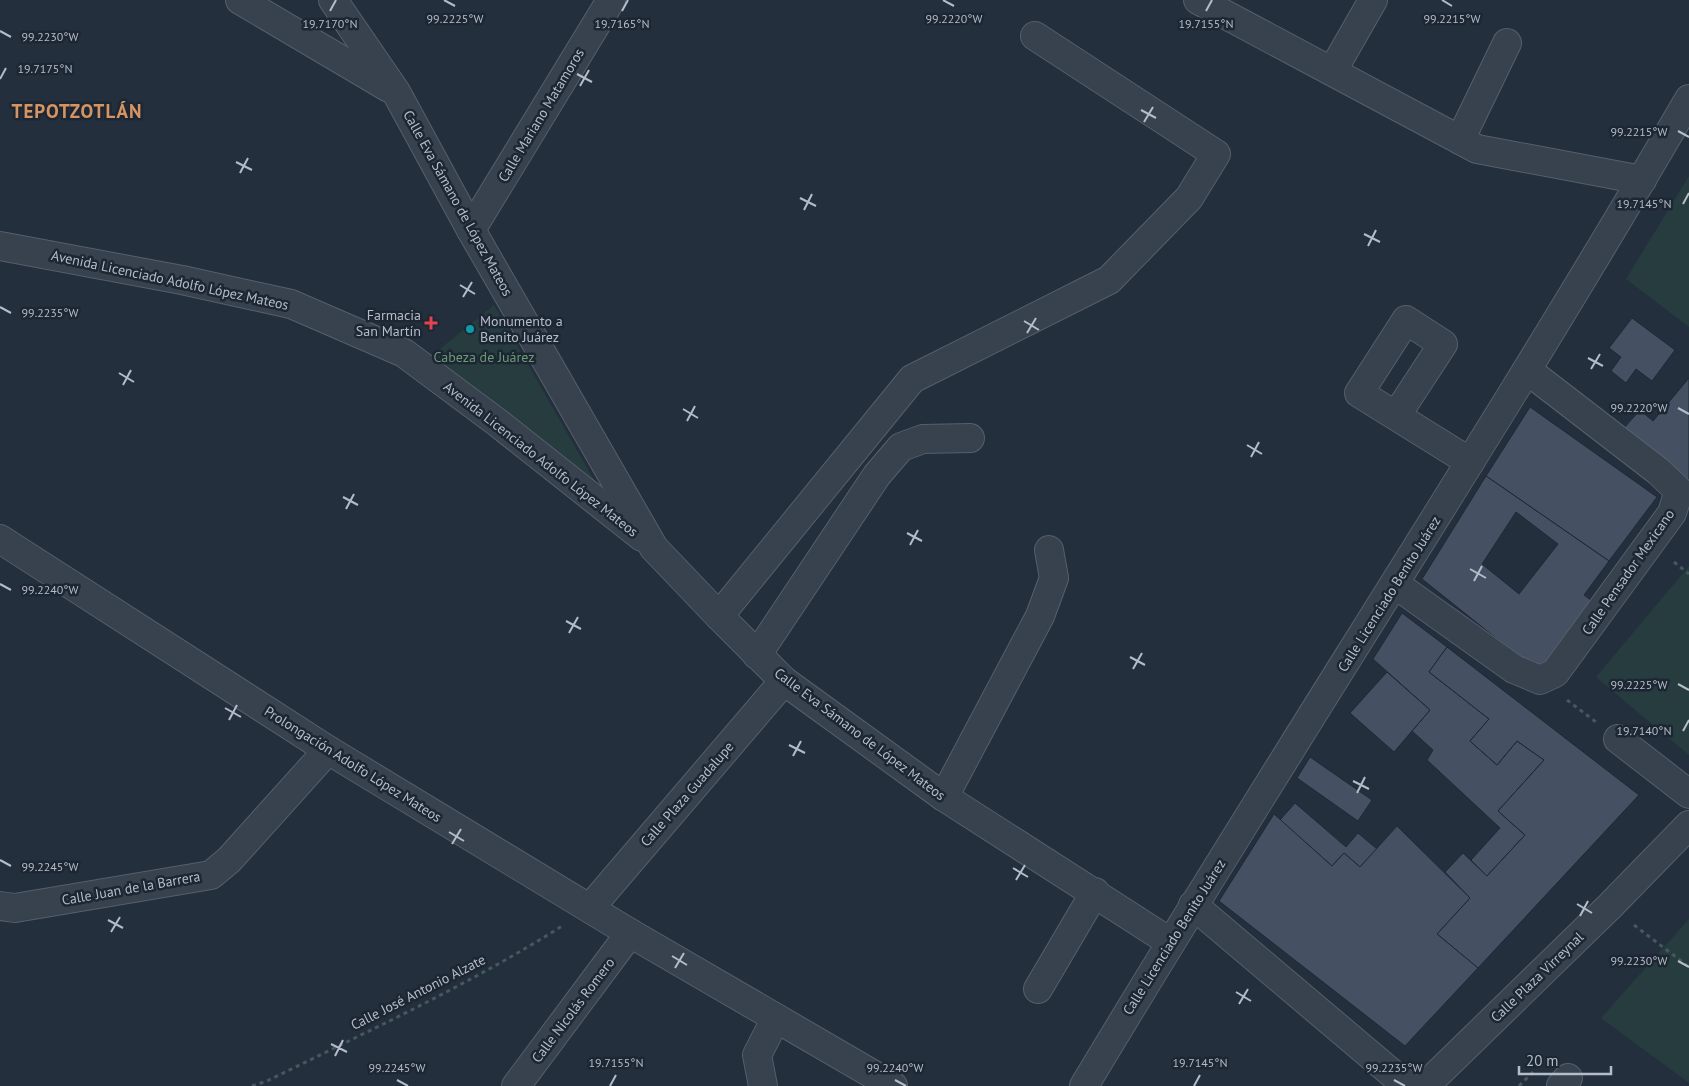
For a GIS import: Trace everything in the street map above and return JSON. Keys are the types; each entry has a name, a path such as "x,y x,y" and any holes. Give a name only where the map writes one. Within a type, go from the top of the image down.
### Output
{"street":[{"path":"240,0 396,92"},
{"name":"Calle Eva Sámano de López Mateos","path":"333,0 396,92 471,230 654,548 718,616 784,681 944,797 1095,892 1170,942"},
{"name":"Calle Mariano Matamoros","path":"471,230 611,0"},
{"path":"1198,0 1333,70 1477,149 1642,180"},
{"path":"1333,70 1373,0"},
{"path":"718,616 912,378 1109,280 1188,198 1216,154 1035,36"},
{"path":"1460,140 1507,43"},
{"name":"Calle Licenciado Benito Juárez","path":"1084,1086 1170,942 1396,584 1642,180 1689,99"},
{"name":"Avenida Licenciado Adolfo López Mateos","path":"0,246 182,280 291,304 404,353 498,422 654,548"},
{"name":"Calle Pensador Mexicano","path":"1527,370 1658,471 1679,491 1672,513 1555,673 1540,680"},
{"path":"1396,416 1470,462"},
{"path":"757,655 877,475 901,447 923,439 970,438"},
{"name":"Prolongación Adolfo López Mateos","path":"0,539 328,750 630,934 893,1086"},
{"path":"944,797 1040,616 1054,578 1049,550"},
{"path":"1396,584 1514,669 1540,680"},
{"name":"Calle Plaza Guadalupe","path":"590,908 784,681"},
{"path":"1618,739 1689,794"},
{"name":"Calle Juan de la Barrera","path":"0,906 16,908 211,875 229,860 328,750"},
{"name":"Calle Plaza Virreynal","path":"1425,1086 1610,906 1689,824"},
{"path":"1038,989 1095,892"},
{"path":"1193,905 1407,1086"},
{"name":"Calle Nicolás Romero","path":"516,1086 630,934"},
{"path":"763,1086 756,1056 776,1018"}],"path":[{"path":"1540,680 1618,739"},
{"path":"1610,906 1689,967"},
{"name":"Calle José Antonio Alzate","path":"252,1086 267,1081 397,1017 527,948 590,908"}],"green space":[{"path":"1689,176 1689,327 1626,279"},
{"name":"Cabeza de Juárez","path":"494,305 609,506 430,357"},
{"path":"1689,566 1689,755 1596,677"},
{"path":"1689,919 1689,1083 1601,1018"}],"building":[{"path":"1632,318 1675,350 1652,381 1636,369 1626,383 1611,371 1621,357 1609,348"},
{"path":"1689,378 1689,483 1624,428 1640,410 1653,421"},
{"path":"1530,407 1657,497 1609,561 1486,476"},
{"path":"1486,476 1609,561 1584,595 1596,604 1541,674 1422,579","holes":["1516,512 1558,544 1519,594 1482,564"]},
{"path":"1402,613 1447,647 1429,672 1489,719 1470,741 1497,765 1517,741 1544,760 1498,811 1525,835 1487,876 1471,860 1500,828 1427,760 1433,750 1412,731 1430,710 1373,659"},
{"path":"1447,647 1639,795 1478,968 1437,934 1470,898 1445,872 1463,853 1487,876 1525,835 1498,811 1544,760 1517,741 1497,765 1470,741 1489,719 1429,672"},
{"path":"1387,672 1430,710 1394,752 1350,713"},
{"path":"1310,757 1372,800 1358,821 1297,778"},
{"path":"1295,803 1346,847 1358,833 1377,849 1360,867 1344,853 1332,866 1280,820"},
{"path":"1274,814 1332,866 1344,853 1360,867 1397,826 1470,898 1437,934 1478,968 1405,1046 1219,901"}],"place":[{"name":"Farmacia San Martín","path":"431,323"},
{"name":"Monumento a Benito Juárez","path":"470,329"}],"district":[{"name":"TEPOTZOTLÁN","path":"77,111"}]}
